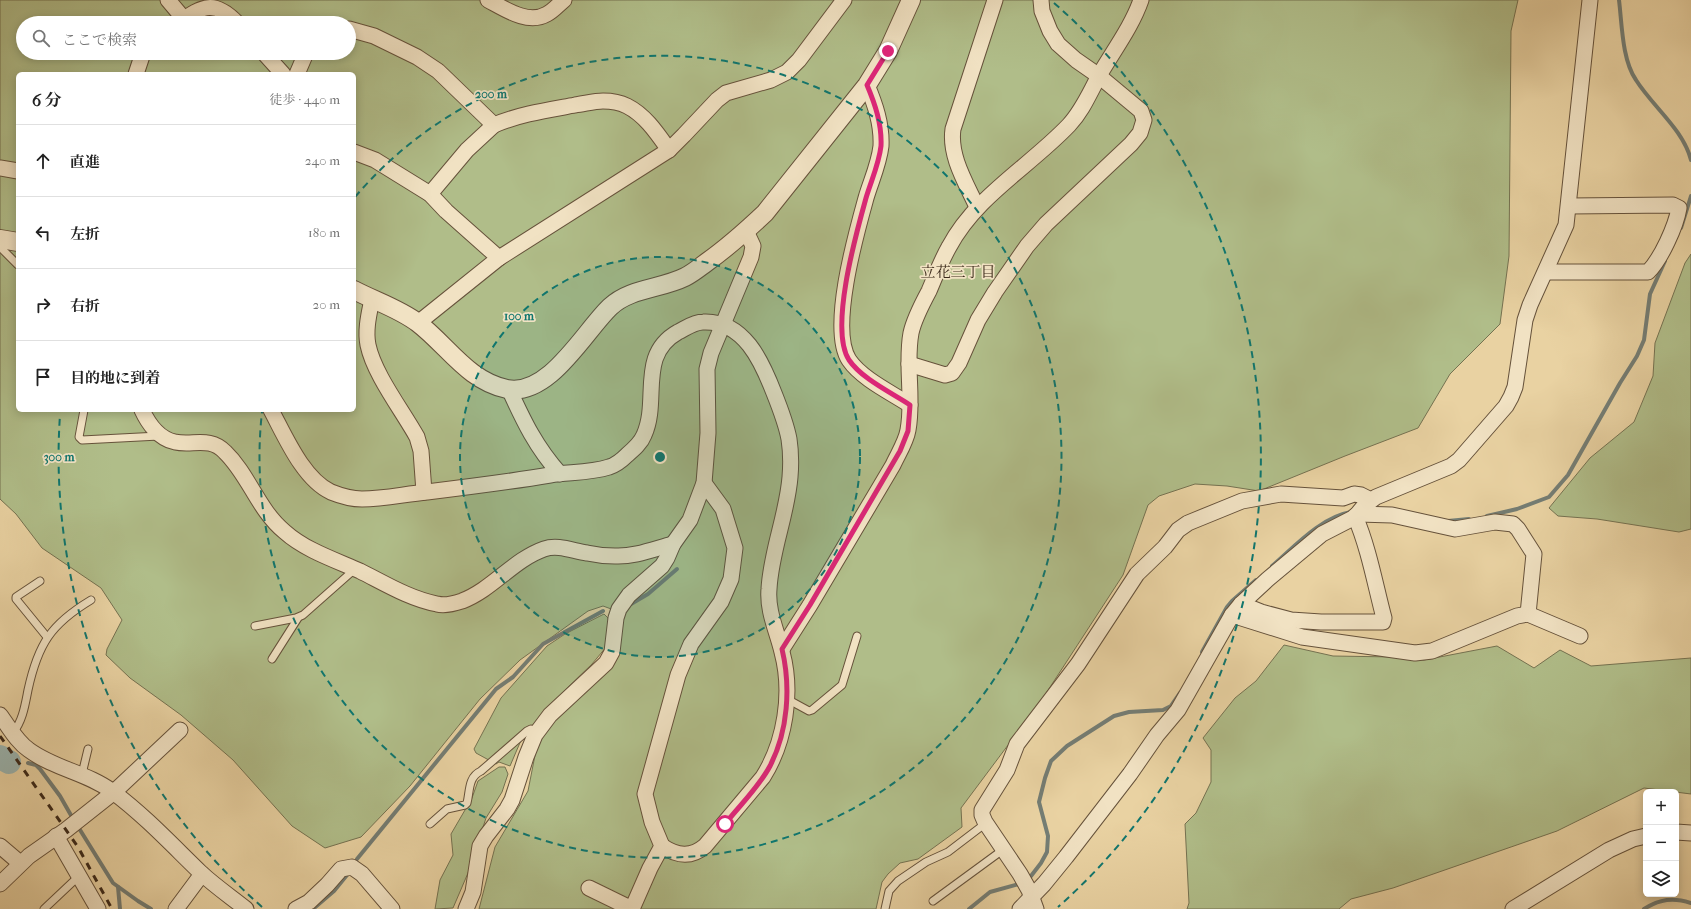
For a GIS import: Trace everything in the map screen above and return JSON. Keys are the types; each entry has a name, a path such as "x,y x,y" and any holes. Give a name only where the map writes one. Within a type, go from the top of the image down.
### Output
{"street":[{"path":"168,0 179,16"},
{"path":"488,0 522,17 532,18 538,18 547,14 564,0"},
{"path":"418,323 499,258 669,150 726,93 771,80 787,72 799,60 844,0"},
{"path":"356,291 418,323 458,362 477,377 509,389 533,385 556,370 611,306 622,298 661,287 686,277 746,231 773,204 867,85 888,51 912,0"},
{"path":"977,207 957,162 952,147 952,136 955,122 995,0"},
{"path":"909,364 945,375 952,373 959,363 978,320 994,292 1027,246 1046,224 1132,144 1140,133 1144,120 1141,111 1058,44 1044,18 1041,0"},
{"path":"782,649 814,598 900,451 908,431 910,405 909,364 912,333 921,308 949,246 977,207 1069,125 1081,110 1119,43 1141,0"},
{"path":"1020,909 1032,898 1066,857 1130,774 1157,735 1178,710 1236,610 1322,534 1356,515 1371,500 1414,480 1451,466 1463,455 1506,406 1515,387 1525,320 1530,305 1564,230 1568,206 1590,0"},
{"path":"190,16 200,10 214,6 227,12 231,16"},
{"path":"356,31 374,36 417,57 438,71 494,125"},
{"path":"137,72 141,60"},
{"path":"270,60 281,72"},
{"path":"299,72 303,60"},
{"path":"867,85 876,106 881,146 848,267 841,324 842,336 844,350 850,361 860,372 910,405"},
{"path":"430,194 468,150 494,125 559,108 601,101 615,101 626,105 639,113 652,126 669,150"},
{"path":"356,153 375,160 430,194 446,211 499,258"},
{"path":"0,168 16,171"},
{"path":"1546,272 1648,272 1652,268 1666,243 1679,208 1673,205 1568,206"},
{"path":"466,909 473,892 480,846 509,804 526,757 538,731 550,714 597,673 606,663 612,652 616,618 619,609 629,595 662,566 673,544 690,520 704,484 708,433 707,369 711,353 753,249 746,231"},
{"path":"0,241 16,242"},
{"path":"372,299 368,328 368,344 372,360 417,437 421,451 424,492"},
{"path":"272,412 285,438 314,480 327,490 344,497 361,499 388,498 583,472 612,466 629,454 641,441 647,428 650,413 653,362 665,342 672,335 698,322 707,322 723,325 744,339 759,359 781,410 789,438 791,464 789,489 769,589 770,610 785,663 786,698 781,732 770,766 714,836 700,850 687,855 671,852 662,846 647,809 645,794 678,675 691,644 721,602 731,579 735,548 723,509 704,484"},
{"path":"509,389 532,436 544,455 560,474"},
{"path":"143,412 147,421 162,435 174,442 200,442 211,444 224,450 234,461 262,507 285,533 309,547 419,599 439,605 461,601 481,591 527,557 545,548 562,548 587,554 616,556 634,554 673,544"},
{"path":"1032,898 1020,874 986,823 982,815 982,810 1007,770 1017,744 1078,664 1137,574 1173,538 1178,530 1188,523 1242,501 1281,494 1343,498 1354,494 1361,495 1371,500"},
{"path":"1236,610 1261,612 1291,620 1322,622 1383,622 1384,618 1370,562 1356,515"},
{"path":"1356,515 1392,515 1455,529 1495,522 1513,524 1518,529 1534,554 1528,614"},
{"path":"1236,610 1302,637 1415,653 1432,651 1510,619 1528,614 1580,636"},
{"path":"0,715 28,750 38,756 101,783 114,792 142,815 202,874 246,909"},
{"path":"0,884 20,864 114,792 180,730"},
{"path":"1679,832 1691,833"},
{"path":"56,836 98,909"},
{"path":"1513,909 1609,850 1633,839 1643,837"},
{"path":"0,846 20,864"},
{"path":"589,888 632,909 650,868 662,846"},
{"path":"296,909 309,902 341,869 352,867 362,874 392,909"},
{"path":"176,909 202,874"}],"lane":[{"path":"0,241 4,250 16,263"},
{"path":"84,412 79,437 82,440 162,435"},
{"path":"255,626 298,618 355,569"},
{"path":"40,581 16,597 16,599 48,637"},
{"path":"13,733 21,722 32,670 48,637 63,618 91,600"},
{"path":"272,659 298,618"},
{"path":"786,698 809,711 842,684 857,636"},
{"path":"430,824 447,809 465,805 467,803 471,780 476,774 527,731 531,729 538,731"},
{"path":"82,774 88,749"},
{"path":"885,909 889,891 898,881 926,862 948,852 986,823"},
{"path":"933,901 1004,849"},
{"path":"44,909 79,876"}],"green space":[{"path":"0,0 1518,0 1511,31 1509,256 1500,324 1450,374 1418,428 1259,491 1227,486 1195,484 1159,496 1148,505 1123,575 1041,701 961,808 962,827 918,859 900,863 888,874 882,882 876,909 479,909 495,847 528,791 538,740 552,718 593,681 619,638 614,610 603,606 588,611 520,660 480,699 410,786 361,837 325,848 292,826 233,760 181,715 130,678 106,655 107,649 122,620 101,588 42,548 16,514 0,499"},
{"path":"1691,254 1691,529 1679,532 1597,519 1558,516 1549,508 1590,458 1634,422 1653,376 1655,343 1685,263"},
{"path":"604,614 608,618 611,630 607,646 592,664 561,694 522,738 510,766 499,762 496,764 476,753 474,749 501,698 547,646 565,634"},
{"path":"1284,645 1333,656 1395,657 1424,660 1497,646 1534,668 1560,650 1591,666 1691,658 1691,794 1679,792 1679,789 1644,788 1557,831 1393,888 1351,899 1339,909 1187,909 1189,903 1185,824 1196,813 1211,782 1211,750 1203,738 1235,698 1256,681"},
{"path":"499,767 505,767 508,774 502,792 486,818 468,873 453,908 435,909 440,880 453,855 451,834 472,798 478,781"}],"waterway":[{"path":"1619,0 1623,42 1631,72 1643,90 1675,128 1687,149 1691,160"},
{"path":"1681,228 1691,196"},
{"path":"1487,516 1517,509 1549,497 1568,475 1637,356 1644,340 1650,294 1665,261"},
{"path":"1272,566 1319,526 1340,515 1351,512"},
{"path":"1448,521 1469,519"},
{"path":"631,604 648,594 677,569"},
{"path":"1202,652 1227,607 1256,580"},
{"path":"357,859 496,689 513,677 543,644 603,611"},
{"path":"969,909 990,892 1019,884 1031,876 1041,863 1047,852 1048,836 1039,802 1051,761 1067,746 1114,716 1129,712 1163,710 1171,706 1180,693"},
{"path":"0,757 9,762"},
{"path":"28,763 36,765 40,769 60,796 113,883 151,909"},
{"path":"313,909 334,891 347,875"},
{"path":"118,887 120,909"},
{"path":"1644,909 1661,901 1667,900 1678,900 1691,903"}],"railway":[{"path":"0,736 78,847 112,909"}],"district":[{"name":"立花三丁目","path":"958,272"}],"route":[{"path":"725,824 770,766 776,752 784,720 787,690 785,663 782,649 810,605 893,465 908,431 910,405 860,372 850,361 844,350 841,324 848,267 881,146 880,127 876,106 867,85 888,51"}]}
